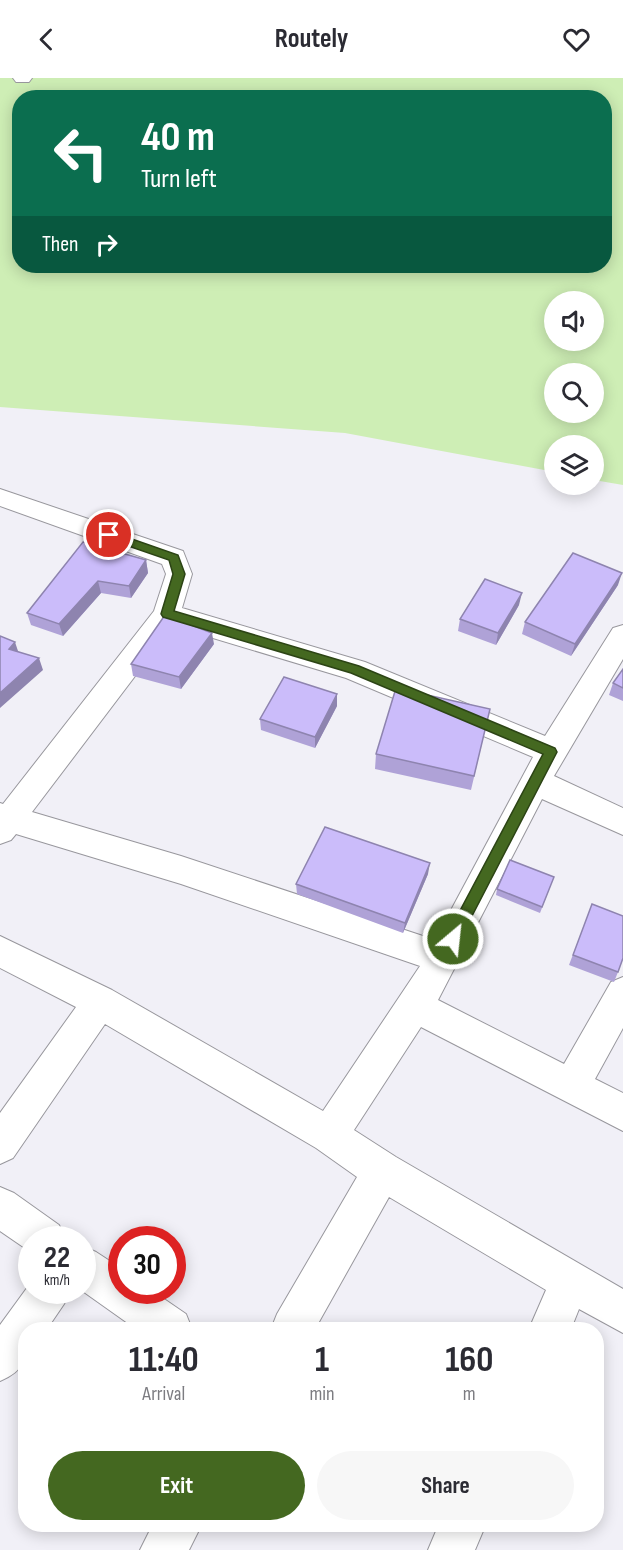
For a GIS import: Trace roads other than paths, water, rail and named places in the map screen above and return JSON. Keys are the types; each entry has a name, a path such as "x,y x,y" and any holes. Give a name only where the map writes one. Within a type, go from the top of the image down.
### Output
{"street":[{"path":"0,497 174,558 179,574 167,614 2,822 181,870 442,958"},
{"path":"167,614 355,670 551,752"},
{"path":"329,1136 415,1006 551,752 623,635"},
{"path":"536,782 623,822"},
{"path":"0,951 100,1002 623,1312"},
{"path":"572,1086 623,993"},
{"path":"0,1145 100,1002"},
{"path":"415,1006 623,1113"},
{"path":"296,1322 382,1171"},
{"path":"0,1207 27,1226"},
{"path":"96,1276 161,1322"},
{"path":"553,1322 571,1281"},
{"path":"27,1322 40,1304"},
{"path":"0,1360 18,1335"},
{"path":"164,1550 174,1532"}]}
